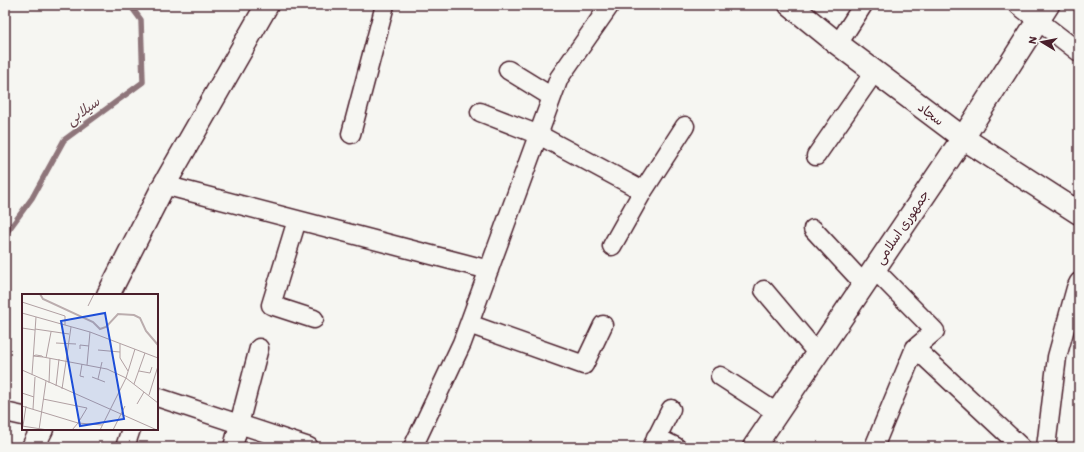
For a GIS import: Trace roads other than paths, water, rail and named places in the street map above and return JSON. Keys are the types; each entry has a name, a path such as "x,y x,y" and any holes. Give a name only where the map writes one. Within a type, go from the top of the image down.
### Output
{"street":[{"path":"109,294 164,185 267,5"},
{"path":"351,134 385,5"},
{"path":"413,447 462,343 560,78 610,5"},
{"name":"سجاد","path":"790,5 838,44 963,138 1079,213"},
{"path":"838,44 863,5"},
{"path":"1018,5 1044,12 1079,52"},
{"name":"جمهوری اسلامی","path":"754,447 963,138 1044,12"},
{"path":"508,70 552,98"},
{"path":"816,156 875,71"},
{"path":"480,112 538,135 643,191"},
{"path":"612,246 643,191 684,126"},
{"path":"164,185 489,270"},
{"path":"297,220 271,305 314,319"},
{"path":"813,229 935,331 914,348 874,447"},
{"path":"1046,447 1057,356 1079,282"},
{"path":"764,290 817,354"},
{"path":"469,324 584,365 603,325"},
{"path":"233,447 259,348"},
{"path":"914,348 1020,447"},
{"path":"720,376 777,413"},
{"path":"158,397 309,447"},
{"path":"671,408 654,442 676,447"},
{"path":"5,412 22,416"},
{"path":"33,447 42,430"},
{"path":"125,447 131,430"}],"waterway":[{"name":"سیلابی","path":"5,235 32,198 64,140 143,82 141,20 130,5"}]}
